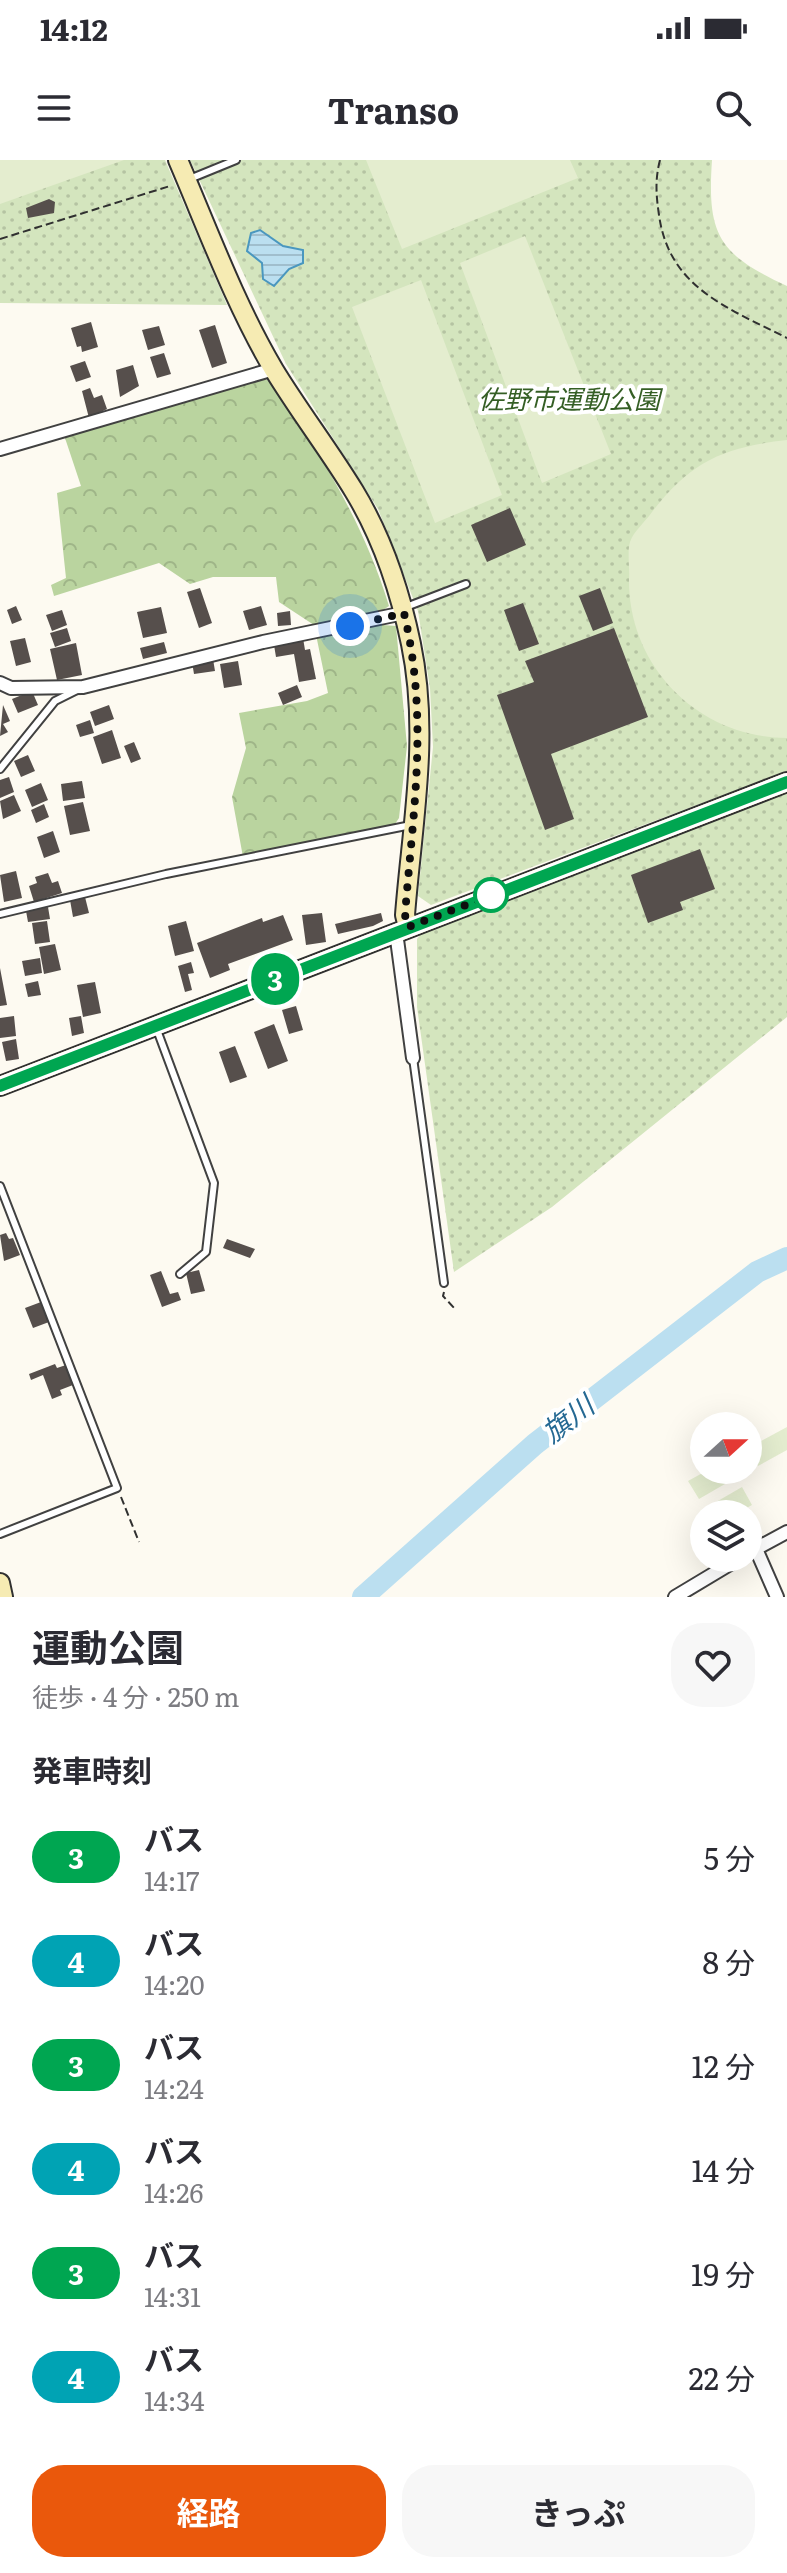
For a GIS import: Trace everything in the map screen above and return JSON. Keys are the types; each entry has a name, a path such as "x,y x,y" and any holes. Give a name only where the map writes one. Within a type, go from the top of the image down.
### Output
{"street":[{"path":"178,160 274,369 361,504 388,564 403,611 418,699 420,762 402,930 413,1058"},
{"path":"0,449 274,369"},
{"path":"0,683 11,688 83,687 403,611"},
{"path":"0,1086 787,782"},
{"path":"762,1546 787,1532"},
{"path":"762,1569 777,1597"},
{"path":"675,1597 717,1572"},
{"path":"0,1583 3,1597"}],"lane":[{"path":"187,180 236,160"},
{"path":"403,611 466,584"},
{"path":"0,769 55,701 83,687"},
{"path":"0,914 166,874 414,824"},
{"path":"155,1027 214,1183 206,1252 180,1274"},
{"path":"413,1058 444,1283"},
{"path":"0,1186 117,1488 0,1534"}],"path":[{"path":"660,160 655,189 661,234 674,264 714,301 787,338"},
{"path":"0,239 187,180"},
{"path":"443,1296 455,1309"},
{"path":"117,1488 139,1542"}],"green space":[{"path":"0,160 165,160 227,305 0,303"},
{"path":"0,160 124,160 0,204"},
{"name":"佐野市運動公園","path":"190,160 712,160 712,207 722,239 745,263 787,286 787,771 431,905 418,896 433,747 430,688 418,611 378,509 286,364"},
{"path":"366,160 570,160 578,178 402,249"},
{"path":"525,236 611,454 542,483 460,263"},
{"path":"421,280 502,495 435,523 352,307"},
{"path":"261,379 272,381 323,462 353,516 378,574 389,606 380,612 383,625 396,626 407,746 399,818 395,824 243,857 232,797 246,748 239,713 307,701 328,693 314,625 279,602 276,577 213,577 190,584 159,563 54,596 51,585 66,578 57,493 81,486 64,435"},
{"path":"787,440 787,738 755,735 725,726 698,711 675,692 655,668 641,641 632,611 629,555 630,542 637,530 666,495 695,469 727,452"},
{"path":"787,789 787,1017 552,1207 454,1272 417,1007 417,939 424,930"},
{"path":"787,1427 787,1450 762,1464 762,1440"},
{"path":"688,1481 690,1484 725,1484 699,1499"},
{"path":"742,1487 749,1500 720,1500"}],"water":[{"path":"260,230 283,246 303,250 303,263 289,269 274,286 263,279 262,263 247,251 251,233"}],"building":[{"path":"49,199 55,202 54,213 28,218 26,208"},
{"path":"91,322 98,347 82,352 81,346 77,347 71,328"},
{"path":"215,325 227,363 212,368 199,330"},
{"path":"159,326 165,345 148,350 142,330"},
{"path":"164,353 171,374 157,378 150,357"},
{"path":"85,361 91,377 76,382 70,366"},
{"path":"133,365 139,386 120,397 116,370"},
{"path":"90,388 94,398 102,395 107,409 89,418 82,391"},
{"path":"510,508 526,545 487,562 471,525"},
{"path":"200,588 212,623 199,628 187,592"},
{"path":"600,588 613,623 593,631 579,596"},
{"path":"523,603 539,644 519,651 504,610"},
{"path":"16,606 22,620 12,624 7,610"},
{"path":"261,606 267,625 249,630 243,611"},
{"path":"161,607 167,633 143,638 137,612"},
{"path":"62,610 67,625 52,631 46,615"},
{"path":"290,611 291,625 278,626 277,613"},
{"path":"67,628 71,641 55,647 50,633"},
{"path":"614,628 648,717 551,754 574,819 545,830 497,695 534,682 525,661"},
{"path":"25,638 31,662 16,666 10,641"},
{"path":"303,638 305,650 310,649 316,679 299,682 294,654 276,657 274,645"},
{"path":"164,642 167,653 143,659 140,648"},
{"path":"76,643 82,675 57,680 50,649"},
{"path":"213,659 215,671 194,674 192,662"},
{"path":"238,661 242,685 224,688 220,664"},
{"path":"297,685 302,697 283,705 278,693"},
{"path":"32,691 38,705 18,713 12,699"},
{"path":"3,705 10,721 3,724 8,732 0,736"},
{"path":"109,705 114,719 95,726 90,712"},
{"path":"90,720 94,733 80,737 76,725"},
{"path":"112,730 121,758 102,764 93,737"},
{"path":"134,742 141,759 131,763 124,746"},
{"path":"28,755 35,771 21,777 14,761"},
{"path":"9,777 14,792 0,798 0,780"},
{"path":"82,781 85,798 63,801 61,784"},
{"path":"41,783 48,800 32,807 25,790"},
{"path":"14,795 21,811 3,819 0,801"},
{"path":"83,802 90,831 70,835 64,806"},
{"path":"44,804 49,817 36,823 31,810"},
{"path":"53,831 60,852 44,858 37,837"},
{"path":"700,849 715,889 680,902 683,910 648,923 631,875"},
{"path":"16,871 22,898 4,902 0,875"},
{"path":"48,873 52,883 58,881 62,893 34,902 29,886 37,883 35,877"},
{"path":"85,897 89,913 73,917 70,900"},
{"path":"48,907 50,919 28,922 26,911"},
{"path":"322,913 326,942 306,945 302,915"},
{"path":"381,913 383,921 373,926 338,934 335,924"},
{"path":"283,915 293,940 228,964 230,970 210,978 197,943 262,918 263,922"},
{"path":"47,921 50,942 35,944 32,923"},
{"path":"186,921 194,951 175,956 168,926"},
{"path":"55,944 61,970 44,974 39,947"},
{"path":"40,958 42,973 25,976 22,961"},
{"path":"191,962 194,973 188,974 192,990 185,992 178,966"},
{"path":"0,968 7,1005 0,1006"},
{"path":"38,981 41,995 28,997 25,984"},
{"path":"95,982 101,1013 83,1017 77,985"},
{"path":"296,1006 303,1030 289,1034 282,1010"},
{"path":"14,1016 16,1036 0,1038 0,1018"},
{"path":"81,1016 84,1033 72,1036 69,1018"},
{"path":"274,1024 288,1061 268,1069 254,1032"},
{"path":"16,1039 19,1059 6,1061 2,1042"},
{"path":"235,1046 247,1077 230,1083 219,1052"},
{"path":"6,1233 9,1239 13,1238 20,1255 4,1261 0,1235"},
{"path":"227,1239 255,1249 250,1258 223,1248"},
{"path":"199,1270 205,1291 191,1294 186,1273"},
{"path":"161,1271 170,1294 178,1292 181,1300 162,1307 150,1275"},
{"path":"41,1302 49,1322 33,1328 25,1308"},
{"path":"55,1364 57,1368 66,1365 73,1385 60,1390 62,1395 52,1399 43,1375 31,1380 29,1374"}],"waterway":[{"name":"旗川","path":"363,1597 535,1444 757,1272 787,1258"}],"bus line":[{"name":"3","path":"0,1086 787,782"}],"route":[{"path":"350,626 404,613 411,644 418,699 420,762 405,915 408,927 495,894 491,895"}]}
